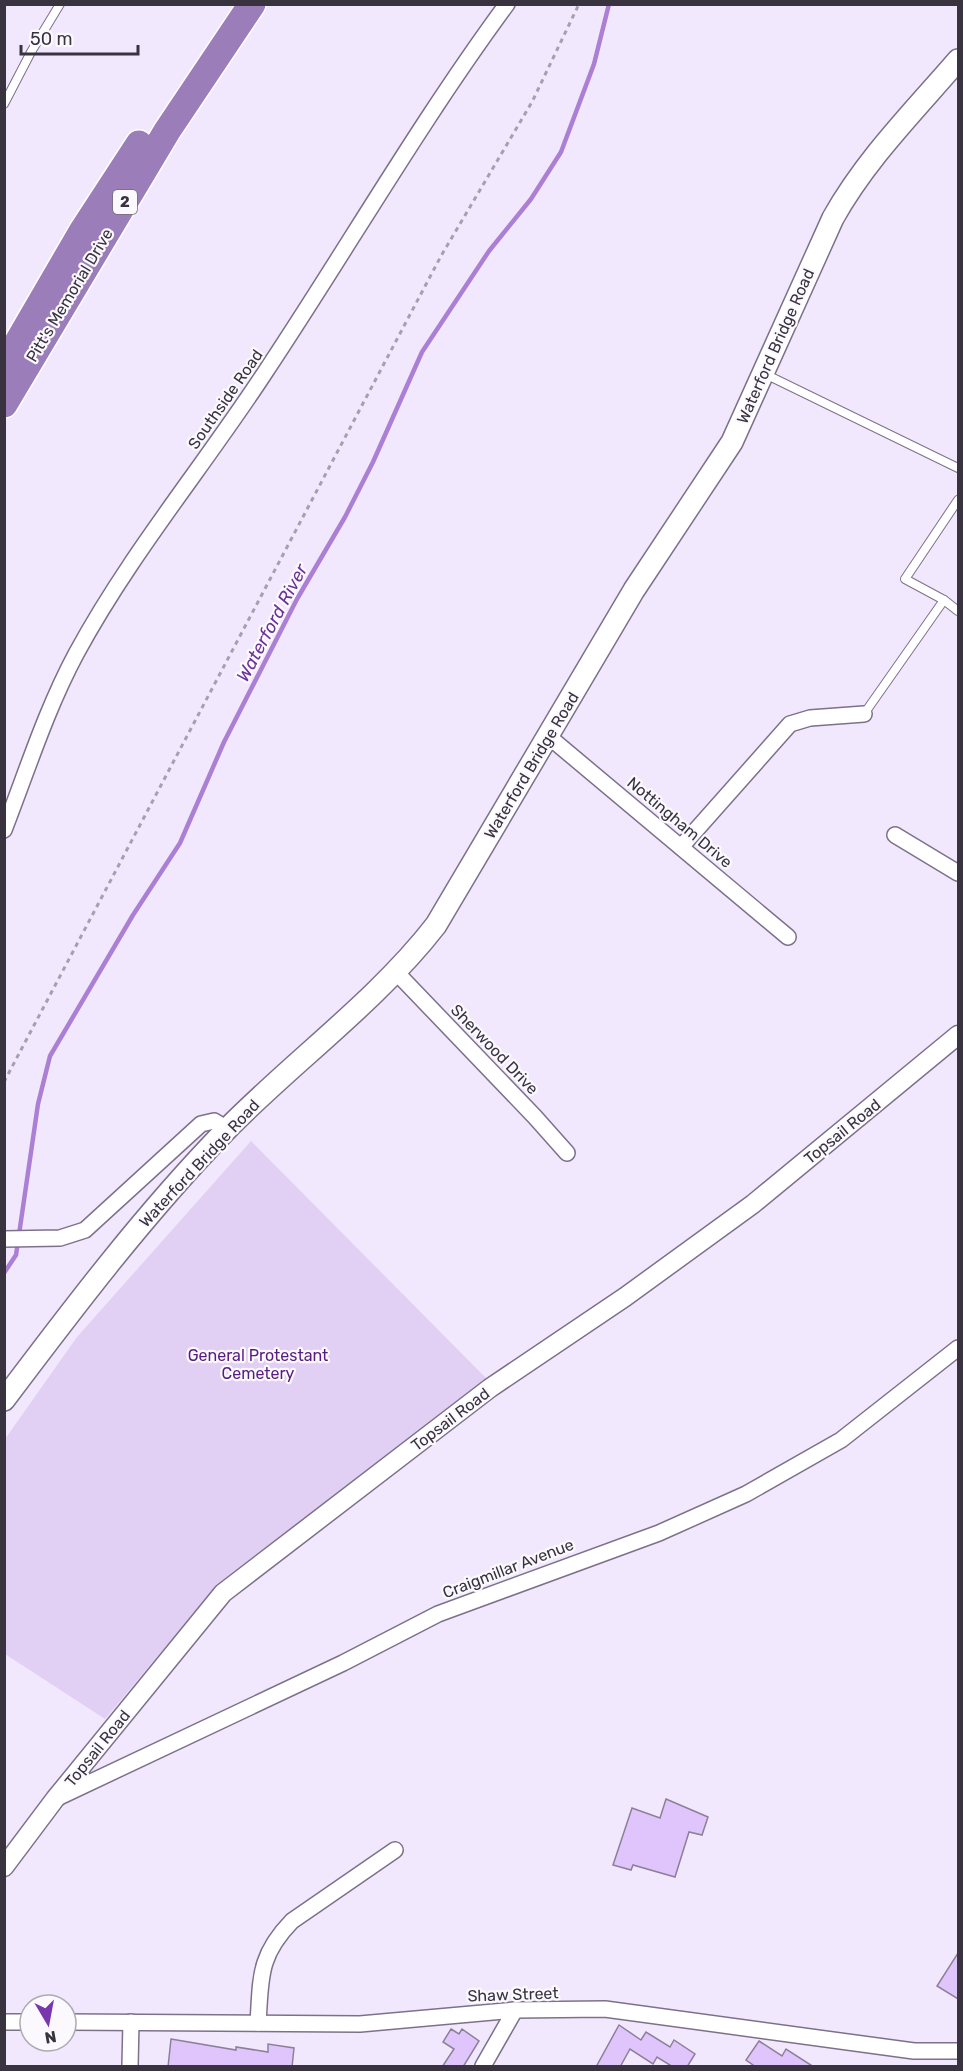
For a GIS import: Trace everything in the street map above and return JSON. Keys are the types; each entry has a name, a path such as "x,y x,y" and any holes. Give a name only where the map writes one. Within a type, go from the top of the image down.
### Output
{"highway":[{"name":"Pitt's Memorial Drive","path":"4,366 84,230 230,4"},
{"name":"Pitt's Memorial Drive","path":"4,404 167,131 252,4"}],"main road":[{"name":"Waterford Bridge Road","path":"4,1400 131,1238 227,1129 420,946 450,905 522,777 634,590 732,442 833,218 849,189 866,165 958,60"}],"street":[{"name":"Southside Road","path":"4,830 32,752 76,654 134,561 265,374 440,99 507,4"},
{"path":"681,847 790,724 810,718 864,714"},
{"name":"Nottingham Drive","path":"548,736 788,937"},
{"path":"895,835 958,873"},
{"name":"Sherwood Drive","path":"395,970 567,1153"},
{"name":"Topsail Road","path":"4,1867 55,1799 223,1593 490,1388 625,1297 753,1204 958,1035"},
{"path":"4,1239 39,1241 60,1238 85,1230 201,1124 214,1121 227,1129"},
{"name":"Craigmillar Avenue","path":"55,1799 343,1663 438,1614 659,1533 746,1494 841,1440 958,1348"},
{"path":"258,2023 263,1964 268,1950 278,1935 292,1921 395,1850"},
{"name":"Shaw Street","path":"78,2022 360,2024 515,2010 605,2009 914,2051 958,2051"},
{"path":"483,2067 515,2010"},
{"path":"130,2067 131,2022"}],"lane":[{"path":"4,104 31,52 60,4"},
{"path":"763,374 958,468"},
{"path":"958,500 905,579 944,600 958,611"},
{"path":"864,714 944,600"}],"path":[{"path":"4,1082 441,256 532,102 579,4"}],"green space":[{"name":"General Protestant Cemetery","path":"251,1141 488,1380 214,1589 105,1719 5,1654 5,1439 77,1337"}],"building":[{"path":"666,1799 708,1817 702,1835 689,1832 675,1877 633,1865 631,1870 613,1865 632,1808 660,1818"},
{"path":"958,1953 958,1999 937,1986"},
{"path":"619,2025 641,2040 646,2032 670,2047 674,2040 695,2054 687,2067 673,2067 657,2057 653,2064 630,2049 620,2067 596,2067"},
{"path":"451,2029 459,2034 462,2029 479,2041 463,2067 442,2067 454,2049 443,2042"},
{"path":"171,2039 236,2050 236,2047 268,2052 268,2044 294,2048 292,2067 168,2067"},
{"path":"759,2041 782,2056 786,2049 814,2067 756,2067 746,2060"}],"waterway":[{"name":"Waterford River","path":"4,1273 16,1255 38,1104 50,1056 133,915 180,843 224,742 297,599 345,517 373,462 422,352 489,251 531,199 561,152 594,64 609,4"}]}
